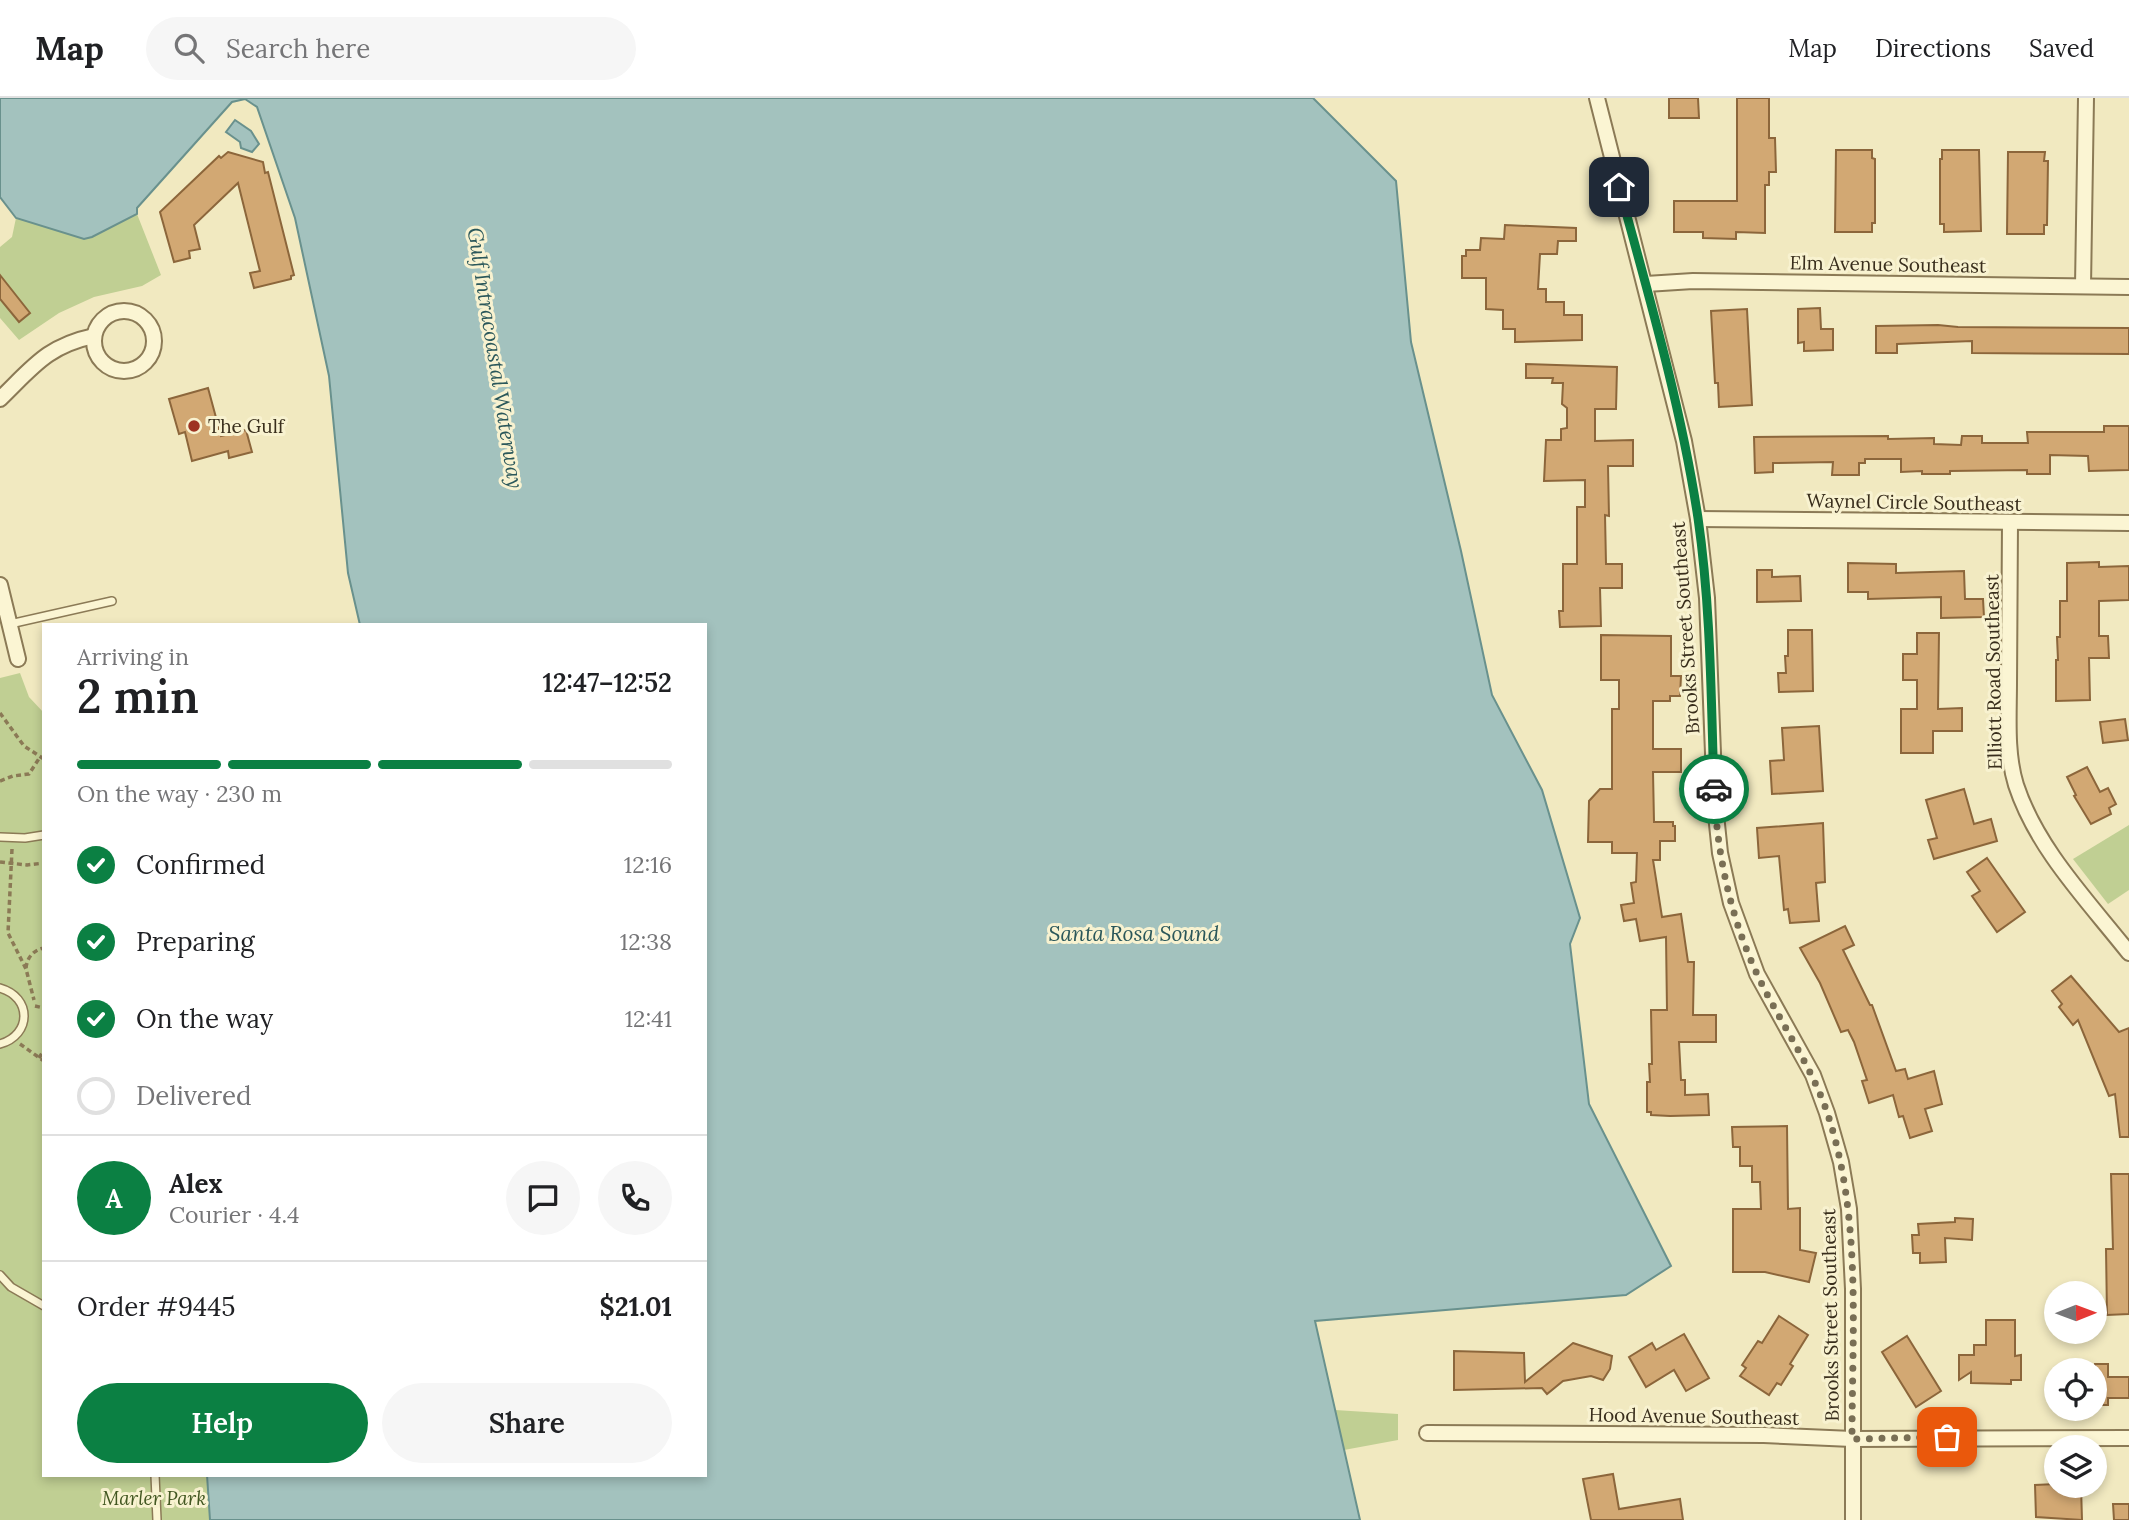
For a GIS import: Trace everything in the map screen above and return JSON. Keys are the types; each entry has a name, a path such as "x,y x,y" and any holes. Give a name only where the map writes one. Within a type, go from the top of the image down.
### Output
{"street":[{"name":"Brooks Street Southeast","path":"1597,98 1684,441 1698,519 1707,598 1715,805 1720,853 1731,903 1753,963 1813,1075 1841,1162 1849,1209 1853,1289 1853,1520"},
{"path":"2083,286 2086,98"},
{"name":"Elm Avenue Southeast","path":"1646,284 1693,281 2129,286"},
{"path":"0,399 50,351 94,336 103,319 111,313 130,311 139,314 152,328 154,348 143,365 124,372 113,369 98,356 94,336"},
{"name":"Waynel Circle Southeast","path":"1698,519 2129,523"},
{"name":"Elliott Road Southeast","path":"2010,522 2009,718 2011,761 2016,784 2029,818 2054,859 2129,953"},
{"path":"0,585 18,659"},
{"name":"Hood Avenue Southeast","path":"1427,1433 1751,1435 1852,1439 2129,1438"}],"lane":[{"path":"10,624 112,601"},
{"path":"0,836 42,835"},
{"path":"0,988 15,995 23,1008 23,1024 15,1037 0,1044"},
{"path":"0,1275 11,1287 42,1306"},
{"path":"155,1477 157,1520"}],"path":[{"path":"0,713 24,746 42,758 29,774 0,781"},
{"path":"12,837 8,933 26,969 36,1016"},
{"path":"0,862 42,863"},
{"path":"26,969 32,954 42,949"},
{"path":"35,1006 42,1008"},
{"path":"15,1037 22,1047 42,1060"},
{"path":"22,1047 27,1041"},
{"path":"39,1058 42,1053"}],"green space":[{"path":"137,214 161,275 142,286 94,297 59,313 19,340 0,318 0,247 12,237 16,218 84,239"},
{"name":"Marler Park","path":"20,673 29,697 42,711 42,1477 207,1477 210,1520 0,1520 0,678"},
{"path":"2129,825 2129,890 2108,904 2073,859"},
{"path":"1335,1410 1398,1414 1398,1440 1344,1450"}],"water":[{"name":"Santa Rosa Sound","path":"0,98 1313,98 1396,181 1411,342 1492,695 1542,790 1580,918 1570,944 1589,1104 1671,1266 1626,1295 1315,1321 1360,1520 210,1520 207,1477 707,1477 707,623 360,623 348,573 329,376 295,218 257,107 245,99 232,102 137,208 137,214 92,237 84,239 16,218 0,197"},
{"path":"235,120 251,131 259,144 252,152 241,148 240,142 226,132"}],"building":[{"path":"1669,98 1698,98 1699,118 1669,118"},
{"path":"1737,98 1769,98 1769,138 1775,138 1776,172 1769,172 1769,185 1765,185 1765,233 1736,232 1736,239 1703,238 1703,232 1674,232 1674,201 1737,201"},
{"path":"1836,150 1872,150 1872,158 1875,159 1875,223 1872,223 1872,232 1835,232"},
{"path":"1942,150 1979,150 1981,231 1944,232 1944,224 1940,224"},
{"path":"228,152 263,162 265,173 268,172 294,275 291,279 254,288 250,273 260,271 238,183 194,225 200,249 189,251 190,258 174,262 160,212 219,156 221,158"},
{"path":"2008,152 2045,152 2044,161 2048,161 2047,225 2044,225 2044,234 2007,234"},
{"path":"1505,225 1576,228 1576,241 1558,241 1557,254 1540,254 1538,289 1546,289 1546,302 1564,302 1564,315 1582,315 1582,340 1515,342 1515,329 1503,329 1503,310 1486,309 1486,278 1462,278 1462,256 1466,256 1466,250 1480,250 1481,238 1504,239"},
{"path":"0,275 30,313 19,322 0,299"},
{"path":"1820,308 1821,329 1833,329 1833,350 1804,351 1804,342 1798,343 1798,309"},
{"path":"1747,309 1752,405 1719,407 1711,311"},
{"path":"1876,326 2129,328 2129,354 1972,353 1972,341 1897,344 1897,353 1876,353"},
{"path":"1526,364 1617,367 1616,409 1595,409 1595,441 1633,440 1633,466 1608,466 1606,564 1622,564 1622,588 1600,588 1601,626 1560,627 1559,611 1563,611 1563,564 1577,564 1577,507 1585,507 1585,480 1544,481 1546,440 1561,440 1561,429 1567,428 1567,408 1562,404 1563,383 1552,383 1553,378 1526,378"},
{"name":"The Gulf","path":"208,388 221,436 246,430 252,452 229,458 228,451 192,461 185,432 179,434 169,399"},
{"path":"2104,426 2129,426 2129,470 2089,471 2088,456 2050,455 2050,474 2027,474 2027,470 1950,471 1950,474 1901,472 1901,459 1865,459 1865,463 1859,463 1859,475 1832,475 1833,462 1773,463 1773,472 1755,473 1754,437 1888,436 1888,439 1934,438 1934,444 1961,445 1962,436 1982,436 1982,443 2028,443 2027,432 2104,432"},
{"path":"2099,562 2099,567 2129,566 2129,600 2099,601 2099,636 2108,636 2109,658 2089,658 2090,700 2056,701 2057,637 2060,637 2060,601 2067,601 2067,563"},
{"path":"1848,563 1896,564 1896,573 1964,571 1965,599 1983,599 1984,617 1941,618 1941,597 1868,599 1868,592 1848,592"},
{"path":"1757,570 1772,570 1772,577 1800,576 1801,601 1757,602"},
{"path":"1788,630 1812,630 1813,691 1779,692 1778,673 1786,673"},
{"path":"1917,633 1939,633 1938,709 1962,708 1962,731 1933,731 1933,753 1901,753 1901,709 1917,709 1917,680 1903,680 1903,654 1917,654"},
{"path":"1601,635 1671,636 1671,676 1681,676 1680,696 1670,696 1670,701 1653,701 1653,749 1681,749 1681,772 1653,772 1654,822 1673,822 1675,841 1660,841 1660,860 1653,860 1662,917 1681,914 1688,962 1694,962 1693,1015 1716,1015 1716,1042 1679,1042 1681,1080 1685,1080 1685,1095 1708,1094 1709,1115 1670,1116 1651,1115 1651,1112 1647,1112 1647,1082 1650,1082 1649,1064 1652,1064 1651,1010 1667,1010 1666,937 1640,941 1636,919 1624,921 1621,905 1634,903 1631,883 1636,882 1637,853 1612,853 1612,842 1588,842 1589,801 1600,789 1612,789 1612,709 1619,709 1619,680 1601,680"},
{"path":"2125,719 2128,740 2103,743 2100,722"},
{"path":"1819,726 1823,791 1772,794 1770,761 1784,760 1782,728"},
{"path":"2087,767 2100,792 2108,788 2116,804 2109,808 2111,814 2091,824 2074,796 2076,795 2067,777"},
{"path":"1964,789 1974,824 1991,819 1997,841 1934,859 1928,840 1937,838 1926,800"},
{"path":"1823,823 1825,882 1816,883 1819,921 1790,923 1788,909 1784,910 1779,856 1759,858 1757,828"},
{"path":"1987,858 2025,912 1997,932 1972,896 1980,891 1967,872"},
{"path":"1845,926 1854,945 1843,950 1872,1005 1896,1071 1905,1069 1908,1079 1934,1071 1942,1104 1925,1109 1932,1131 1910,1138 1903,1116 1899,1117 1893,1095 1869,1103 1862,1081 1867,1080 1854,1042 1848,1030 1841,1032 1820,983 1800,948"},
{"path":"2071,976 2119,1032 2129,1028 2129,1137 2120,1137 2115,1094 2109,1096 2078,1020 2073,1025 2059,1007 2062,1004 2052,991"},
{"path":"1787,1126 1788,1209 1800,1208 1800,1250 1816,1253 1809,1282 1765,1272 1733,1272 1733,1209 1761,1209 1760,1182 1752,1182 1752,1166 1740,1166 1740,1147 1733,1147 1732,1127"},
{"path":"2111,1174 2129,1174 2129,1314 2107,1315 2106,1249 2113,1249"},
{"path":"1955,1218 1973,1219 1972,1240 1945,1238 1946,1262 1920,1263 1920,1253 1913,1253 1912,1235 1919,1235 1918,1224 1955,1222"},
{"path":"1779,1316 1808,1335 1781,1385 1777,1383 1769,1395 1740,1376 1746,1368 1742,1365 1758,1341 1762,1343"},
{"path":"1986,1320 2015,1320 2015,1356 2021,1355 2021,1380 2011,1380 2011,1384 1971,1383 1971,1372 1959,1380 1959,1355 1974,1355 1974,1345 1986,1345"},
{"path":"1684,1334 1709,1378 1686,1391 1674,1370 1646,1387 1629,1357 1652,1343 1656,1350"},
{"path":"1907,1336 1941,1391 1916,1407 1882,1352"},
{"path":"1573,1343 1612,1356 1610,1369 1603,1380 1591,1376 1563,1381 1547,1394 1542,1388 1454,1390 1454,1351 1524,1353 1525,1382"},
{"path":"2107,1364 2108,1377 2129,1377 2129,1398 2108,1398 2108,1405"},
{"path":"1613,1474 1619,1509 1680,1499 1683,1520 1591,1520 1583,1479"},
{"path":"2035,1485 2044,1485 2044,1498 2081,1498 2082,1520 2036,1517"},
{"path":"2113,1504 2129,1504 2129,1520 2114,1520"}],"way so far":[{"path":"1714,789 1720,853 1739,930 1757,974 1813,1075 1841,1162 1849,1209 1853,1289 1852,1439 1947,1437"}],"place":[{"name":"The Gulf","path":"194,426"}],"route":[{"path":"1619,187 1646,284 1684,441 1698,519 1707,598 1714,789"}],"water label":[{"name":"Gulf Intracoastal Waterway","path":"495,358"}]}
